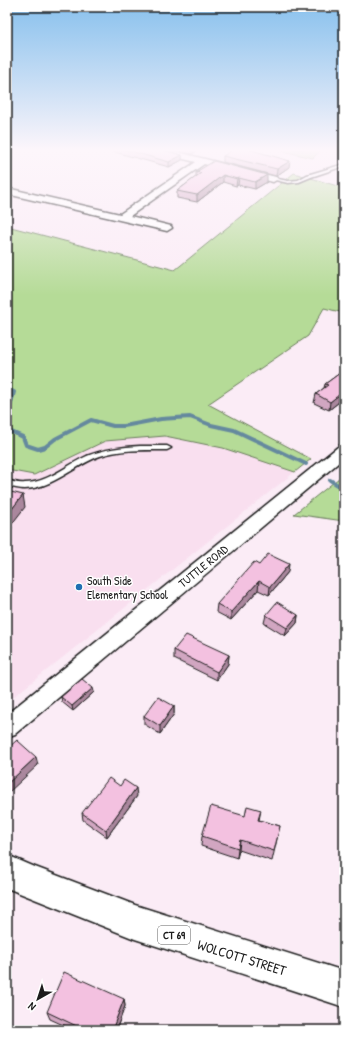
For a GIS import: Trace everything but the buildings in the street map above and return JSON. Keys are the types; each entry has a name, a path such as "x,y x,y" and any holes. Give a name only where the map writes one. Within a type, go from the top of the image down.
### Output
{"main road":[{"name":"WOLCOTT STREET","path":"7,871 28,881 135,922 344,989"}],"street":[{"path":"34,197 167,228"},
{"path":"121,218 151,197"},
{"name":"TUTTLE ROAD","path":"7,727 344,450"}],"lane":[{"path":"7,483 26,486 42,483 60,472 97,455 126,448 167,448"}],"shaded area":[{"name":"South Side Elementary School","path":"125,270 308,336 208,404 311,459 7,702 7,328"}],"green space":[{"path":"264,197 344,197 344,313 324,308 308,336 208,404 311,459 295,472 223,448 165,436 105,441 34,475 7,470 7,226 175,270"},
{"path":"344,474 344,521 294,514"}],"waterway":[{"path":"7,389 14,392 7,417"},
{"path":"7,430 23,437 26,445 38,449 45,447 55,439 91,420 113,426 124,426 161,419 190,417 211,425 234,430 306,464"},
{"path":"330,480 344,489"}],"place":[{"name":"South Side Elementary School","path":"79,587"}]}
